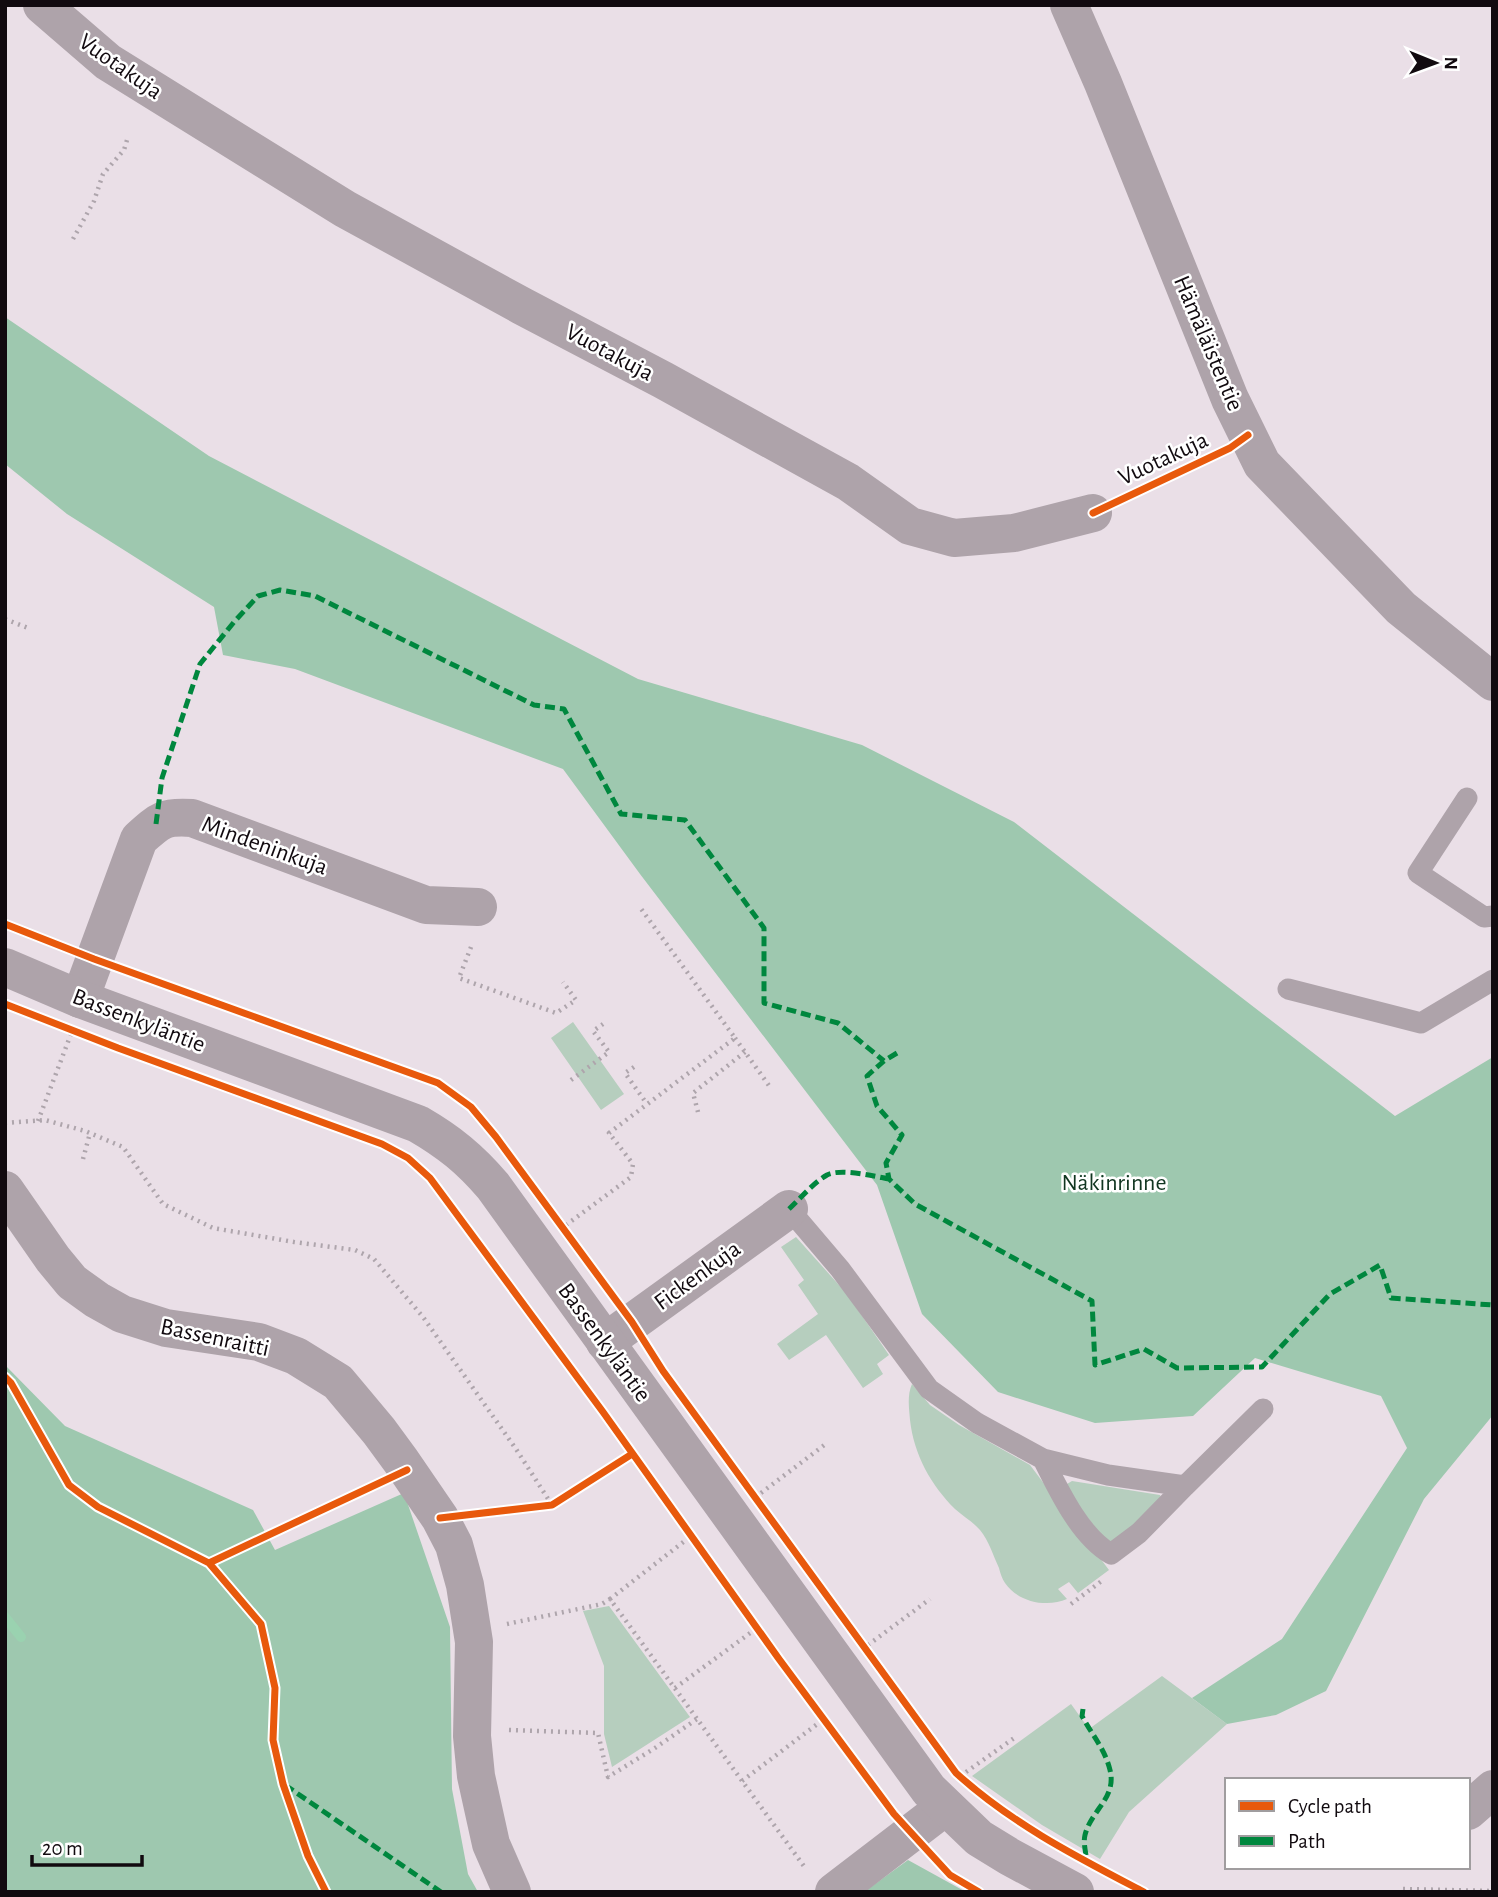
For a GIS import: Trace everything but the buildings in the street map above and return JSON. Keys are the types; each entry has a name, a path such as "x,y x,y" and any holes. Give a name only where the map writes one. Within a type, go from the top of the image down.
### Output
{"street":[{"name":"Vuotakuja","path":"42,5 108,62 345,209 849,482 910,526 954,538 1014,533 1093,513"},
{"name":"Hämäläistentie","path":"1069,5 1109,96 1230,399 1262,464 1401,608 1493,682"},
{"name":"Mindeninkuja","path":"74,1022 139,839 156,824 172,816 192,818 426,905 478,907"},
{"name":"Bassenkyläntie","path":"5,967 74,1022 418,1124 446,1140 473,1163 493,1186 929,1790 958,1789 979,1838 1075,1892"},
{"name":"Bassenraitti","path":"5,1190 52,1259 72,1282 97,1300 122,1314 166,1328 259,1342 296,1356 338,1382 379,1431 440,1518 454,1545 465,1585 474,1642 472,1736 476,1776 491,1844 512,1892"},
{"name":"Fickenkuja","path":"605,1342 789,1209"},
{"path":"834,1892 958,1789"},
{"path":"1470,1809 1493,1790"}],"lane":[{"path":"1466,798 1418,873 1484,916 1493,916"},
{"path":"1288,989 1421,1023 1493,980"},
{"path":"789,1209 840,1269 929,1389 977,1423 1043,1460 1108,1475 1185,1486"},
{"path":"1043,1460 1066,1504 1100,1548 1111,1554 1139,1533 1263,1409"}],"path":[{"path":"73,239 94,201 103,174 124,150 127,140"},
{"path":"5,619 28,628"},
{"path":"639,906 769,1087"},
{"path":"471,947 459,978 556,1013 576,1000 562,982"},
{"path":"38,1121 74,1022"},
{"path":"570,1080 609,1052 593,1031 603,1024"},
{"path":"563,1228 631,1177 633,1164 609,1133 735,1038"},
{"path":"698,1112 693,1093 745,1052"},
{"path":"634,1067 625,1073 647,1104"},
{"path":"5,1123 45,1120 90,1133 123,1147 163,1204 213,1228 355,1250 374,1259 423,1317 552,1505"},
{"path":"83,1159 90,1133"},
{"path":"556,1218 571,1238"},
{"path":"754,1498 827,1443"},
{"path":"539,1506 552,1505 563,1498"},
{"path":"684,1526 698,1546"},
{"path":"472,1632 602,1604 691,1536"},
{"path":"1071,1604 1110,1574"},
{"path":"610,1599 805,1867"},
{"path":"864,1648 930,1599"},
{"path":"750,1618 764,1638"},
{"path":"675,1688 757,1628"},
{"path":"856,1637 872,1659"},
{"path":"816,1709 831,1729"},
{"path":"504,1730 598,1733 608,1777 697,1718"},
{"path":"742,1781 824,1719"},
{"path":"958,1789 1017,1736"},
{"path":"1403,1889 1493,1891"}],"green space":[{"name":"Näkinrinne","path":"5,317 209,456 638,679 862,745 1014,822 1395,1116 1493,1057 1493,1415 1424,1499 1326,1691 1276,1715 1227,1724 1192,1698 1282,1639 1407,1448 1381,1396 1255,1358 1193,1416 1095,1423 998,1392 922,1314 877,1185 563,769 295,669 223,655 214,607 67,514 5,464"},
{"path":"573,1022 624,1094 601,1110 551,1038"},
{"path":"796,1237 847,1294 889,1355 877,1364 883,1374 863,1388 826,1335 789,1360 777,1344 818,1314 798,1285 804,1280 781,1247"},
{"path":"5,1365 65,1426 253,1510 275,1550 404,1493 450,1627 452,1789 468,1874 478,1892 5,1892"},
{"path":"912,1384 930,1405 959,1425 1030,1465 1109,1570 1078,1593 1069,1582 1058,1589 1067,1599 1059,1602 1033,1602 1011,1590 1003,1580 983,1534 946,1500 925,1469 915,1445 910,1420 909,1397"},
{"path":"1072,1481 1160,1495 1164,1504 1108,1544 1067,1491 1067,1484"},
{"path":"609,1606 690,1717 612,1767 604,1734 604,1666 583,1611"},
{"path":"1162,1676 1227,1724 1129,1812 1100,1859 1042,1825 972,1776 1071,1704 1089,1729"},
{"path":"908,1860 966,1892 864,1892"}],"waterway":[{"path":"5,1617 21,1637"}],"marked path":[{"path":"156,824 162,778 200,664 258,596 280,590 315,596 534,705 564,709 621,814 685,820 764,928 764,1003 838,1023 884,1061"},
{"path":"897,1053 867,1076 877,1106 902,1135 886,1163 889,1179 915,1204 1092,1301 1095,1365 1144,1349 1177,1368 1262,1367 1330,1294 1380,1265 1391,1298 1493,1305"},
{"path":"789,1209 817,1182 833,1173 857,1173 889,1179"},
{"path":"1083,1709 1082,1716 1105,1755 1111,1780 1107,1796 1092,1818 1085,1835 1087,1862"},
{"path":"285,1785 441,1892"}],"cycle path":[{"path":"1093,513 1230,448 1248,435"},
{"path":"5,924 94,959 438,1083 471,1107 632,1322 663,1371 956,1773 1022,1824 1144,1892"},
{"path":"5,1004 382,1144 408,1158 430,1178 894,1814 950,1875 979,1892"},
{"path":"5,1377 11,1383 69,1485 98,1507 209,1563 261,1624 275,1688 273,1740 283,1784 308,1856 326,1892"},
{"path":"440,1518 552,1505 632,1454"},
{"path":"209,1563 407,1470"}]}
